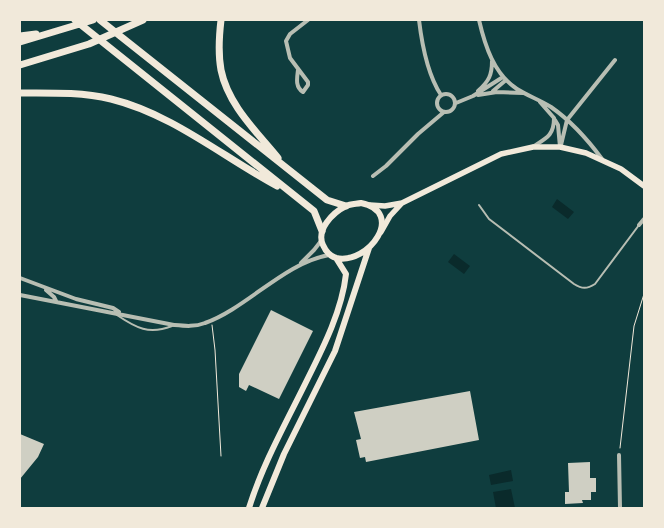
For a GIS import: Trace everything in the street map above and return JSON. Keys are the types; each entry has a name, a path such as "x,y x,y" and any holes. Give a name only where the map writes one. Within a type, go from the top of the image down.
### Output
{"highway":[{"path":"75,20 293,194 314,212 322,231"},
{"path":"20,42 93,20"},
{"path":"100,20 327,200 346,206"},
{"path":"20,65 89,44 143,20"},
{"path":"221,20 218,40 221,71 229,93 241,113 288,170"},
{"path":"20,36 66,28"},
{"path":"20,93 75,93 112,99 153,113 293,194"}],"main road":[{"path":"369,248 353,257 336,258 329,255 321,241 322,231 331,216 346,206 360,203 385,206 402,203 501,154 533,147 560,147 602,159 621,169 644,186"},
{"path":"262,508 284,454 335,351 369,248 390,216 402,203"},
{"path":"368,205 376,210 381,217 380,232"},
{"path":"249,508 272,450 324,347 337,312 346,274 336,258"}],"street":[{"path":"298,70 296,80 303,92 308,82 290,58 286,41 290,34 308,20"},
{"path":"418,20 422,44 431,74 441,95"},
{"path":"479,20 492,58 504,79 552,108 567,120 590,143 602,159"},
{"path":"473,96 489,81 492,71 492,58"},
{"path":"560,147 567,120 615,60"},
{"path":"491,93 504,79"},
{"path":"373,176 444,112 452,111 456,103 504,79"},
{"path":"473,96 497,92 525,93"},
{"path":"444,112 437,106 437,101 441,95 451,95 456,103"},
{"path":"537,99 558,125 560,147"},
{"path":"533,147 551,134 554,127 554,118"},
{"path":"639,225 644,219"},
{"path":"299,266 321,241"},
{"path":"21,295 174,325 191,326 211,320 299,266 320,256 329,255"},
{"path":"20,278 76,299 113,308 122,314"},
{"path":"40,286 50,292 56,301"},
{"path":"619,454 620,508"}],"lane":[{"path":"479,205 489,219 574,284 584,288 590,288 594,284 639,225"},
{"path":"114,313 133,326 154,331 174,325"}],"path":[{"path":"619,454 634,326 644,294"},
{"path":"212,328 221,456"}],"water":[{"path":"557,199 574,212 568,219 552,207"},
{"path":"454,254 470,266 464,274 448,262"},
{"path":"511,470 513,481 491,485 489,475"},
{"path":"511,489 515,508 496,508 493,492"}],"building":[{"path":"271,310 313,331 279,399 249,385 246,391 239,387 239,374"},
{"path":"470,391 479,440 366,462 365,457 360,458 356,440 361,439 354,412"},
{"path":"20,434 44,444 38,457 20,479"},
{"path":"590,462 590,478 596,478 596,492 591,492 591,500 582,500 583,503 565,504 565,492 569,492 568,463"}]}
